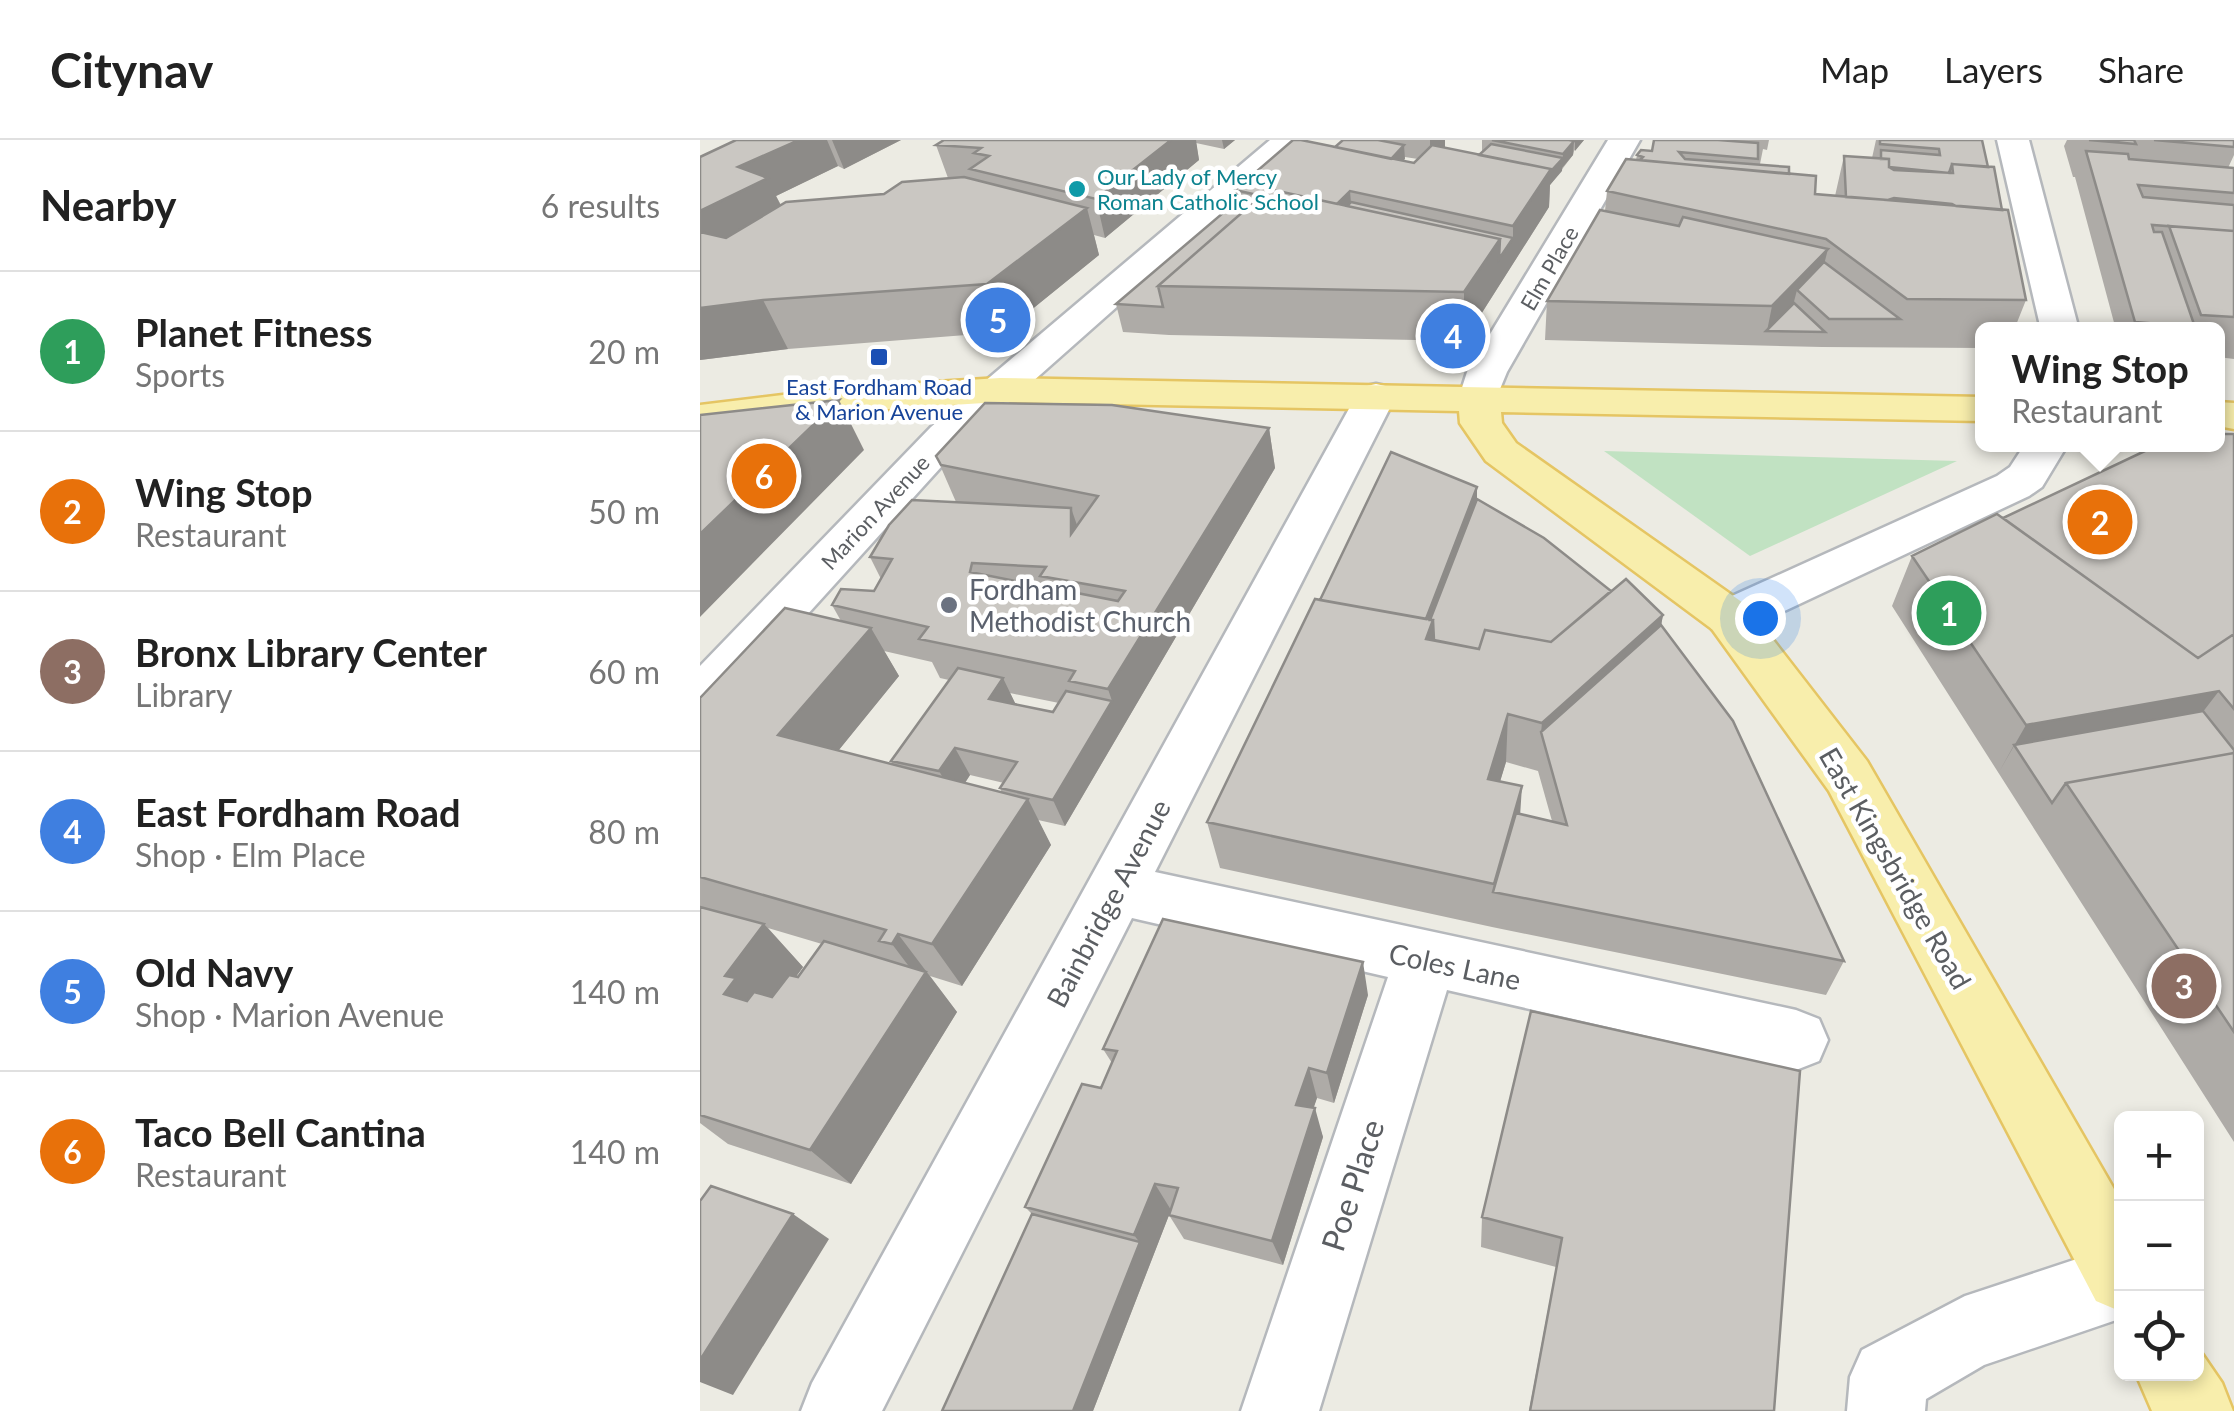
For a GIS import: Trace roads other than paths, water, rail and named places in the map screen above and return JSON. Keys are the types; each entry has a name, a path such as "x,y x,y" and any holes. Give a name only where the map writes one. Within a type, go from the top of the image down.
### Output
{"main road":[{"path":"700,418 840,400 1000,390 1975,409"},
{"name":"East Kingsbridge Road","path":"1479,397 1482,423 1501,452 1729,617 1848,776 2114,1263"},
{"path":"2178,1381 2194,1411"}],"street":[{"name":"Marion Avenue","path":"700,699 946,436 1288,140"},
{"name":"Elm Place","path":"1479,397 1488,372 1624,140"},
{"path":"2013,140 2058,322"},
{"name":"Bainbridge Avenue","path":"840,1411 1376,396"},
{"path":"1729,617 2013,486 2026,477 2043,452"},
{"name":"Coles Lane","path":"1115,889 1796,1040"},
{"name":"Poe Place","path":"1280,1411 1425,960"},
{"path":"1886,1411 1889,1378 1965,1334 2114,1281"}],"place":[{"name":"Our Lady of Mercy Roman Catholic School","path":"1077,189"},
{"name":"Old Navy","path":"998,320"},
{"name":"East Fordham Road","path":"1453,336"},
{"name":"East Fordham Road & Marion Avenue","path":"879,357"},
{"name":"Taco Bell Cantina","path":"764,476"},
{"name":"Wing Stop","path":"2100,522"},
{"name":"Fordham Methodist Church","path":"949,605"},
{"name":"Planet Fitness","path":"1949,613"},
{"name":"Bronx Library Center","path":"2184,986"}]}
